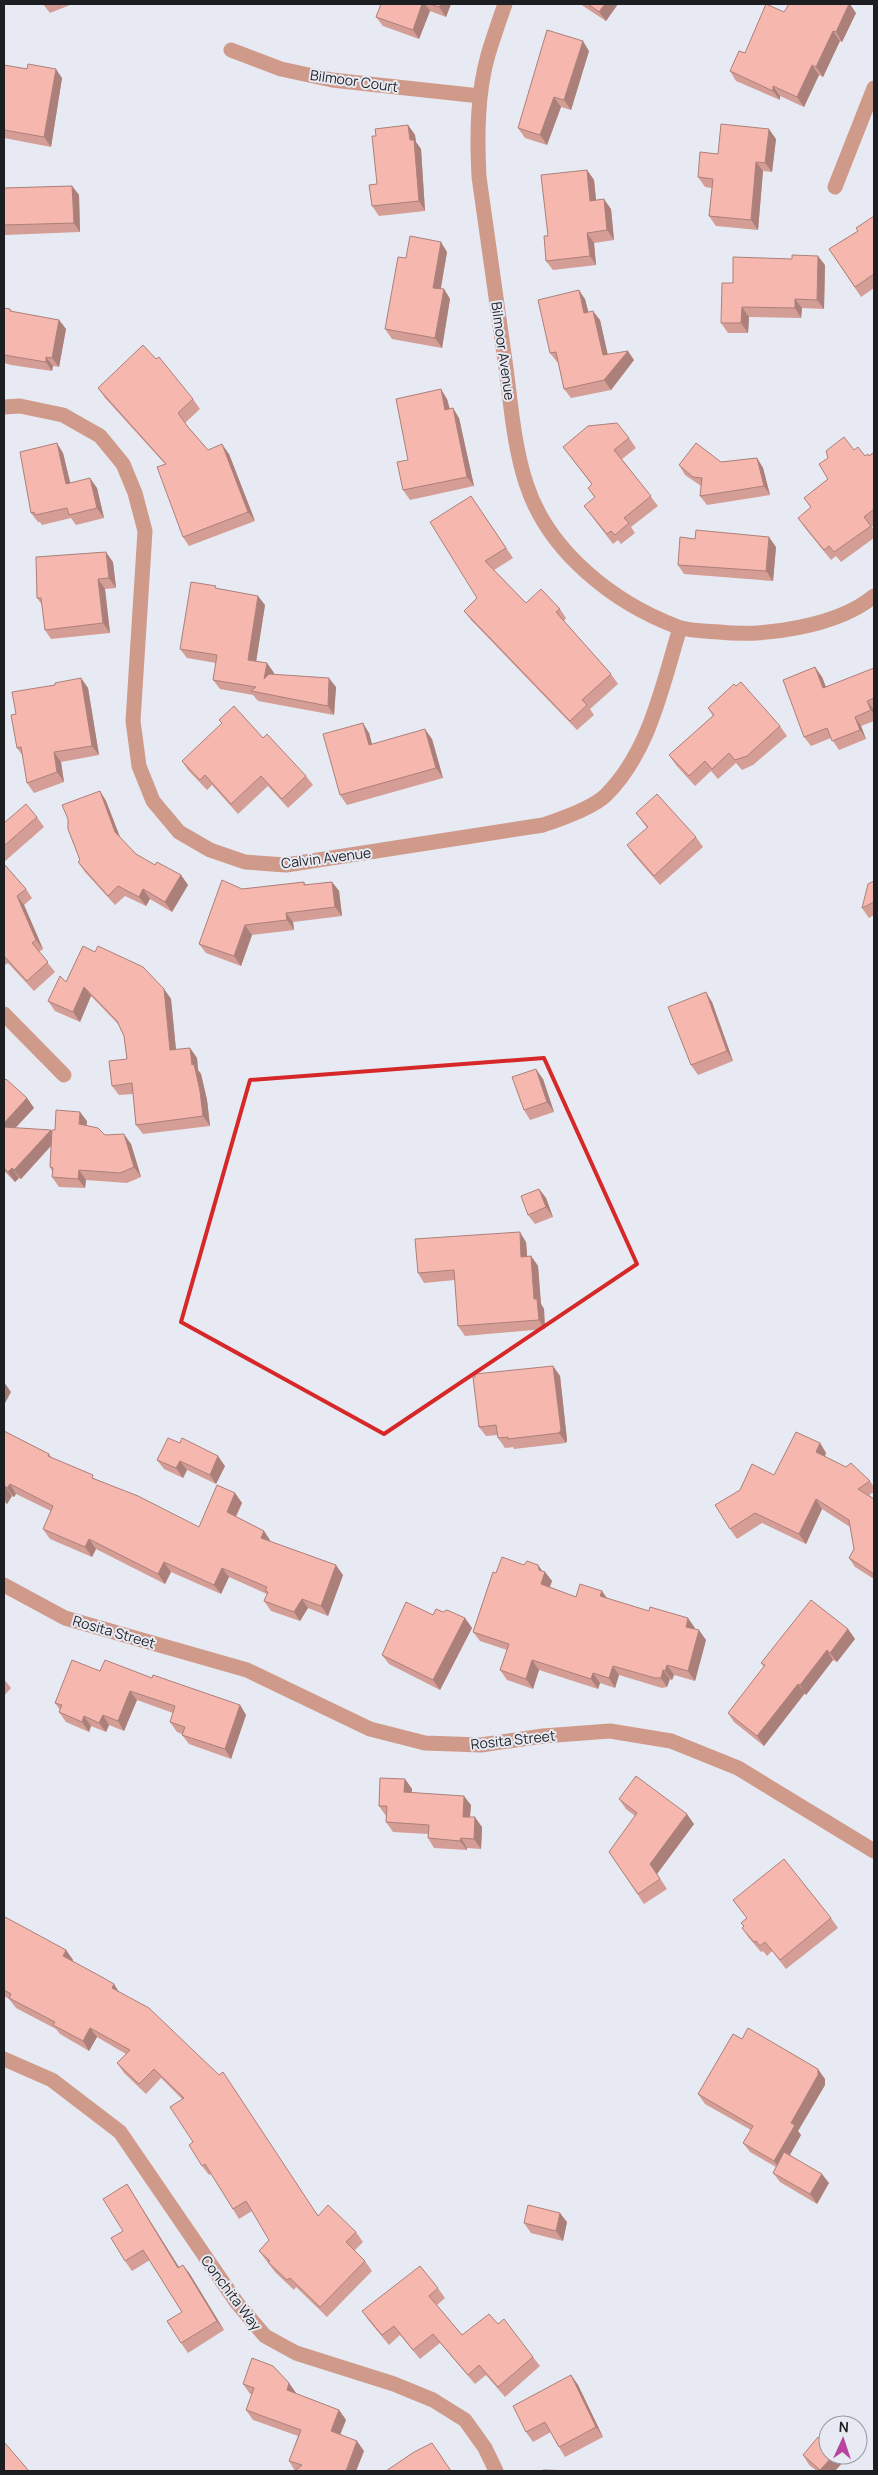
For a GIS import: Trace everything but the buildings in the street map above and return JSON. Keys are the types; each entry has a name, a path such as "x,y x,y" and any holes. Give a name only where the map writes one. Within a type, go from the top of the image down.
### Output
{"street":[{"name":"Bilmoor Avenue","path":"504,4 487,56 480,96 477,141 479,177 516,440 526,484 547,526 581,568 616,596 680,628"},
{"name":"Bilmoor Court","path":"231,50 281,69 332,80 480,96"},
{"path":"835,187 874,88"},
{"name":"Calvin Avenue","path":"4,407 20,406 62,415 100,436 123,464 136,493 145,531 133,721 139,766 153,801 179,832 210,850 245,862 286,865 543,825 566,817 605,796 634,759 652,719 680,628"},
{"path":"680,628 746,635 807,627 864,604 874,596"},
{"path":"4,1014 64,1075"},
{"name":"Rosita Street","path":"4,1585 64,1618 247,1670 370,1729 425,1743 482,1746 544,1736 610,1731 671,1741 738,1768 874,1851"},
{"name":"Conchita Way","path":"4,2059 52,2080 120,2132 236,2303 265,2336 296,2353 394,2384 433,2400 465,2420 485,2448 496,2471"}],"highlighted area":[{"path":"544,1058 637,1264 384,1434 181,1322 250,1080"}]}
